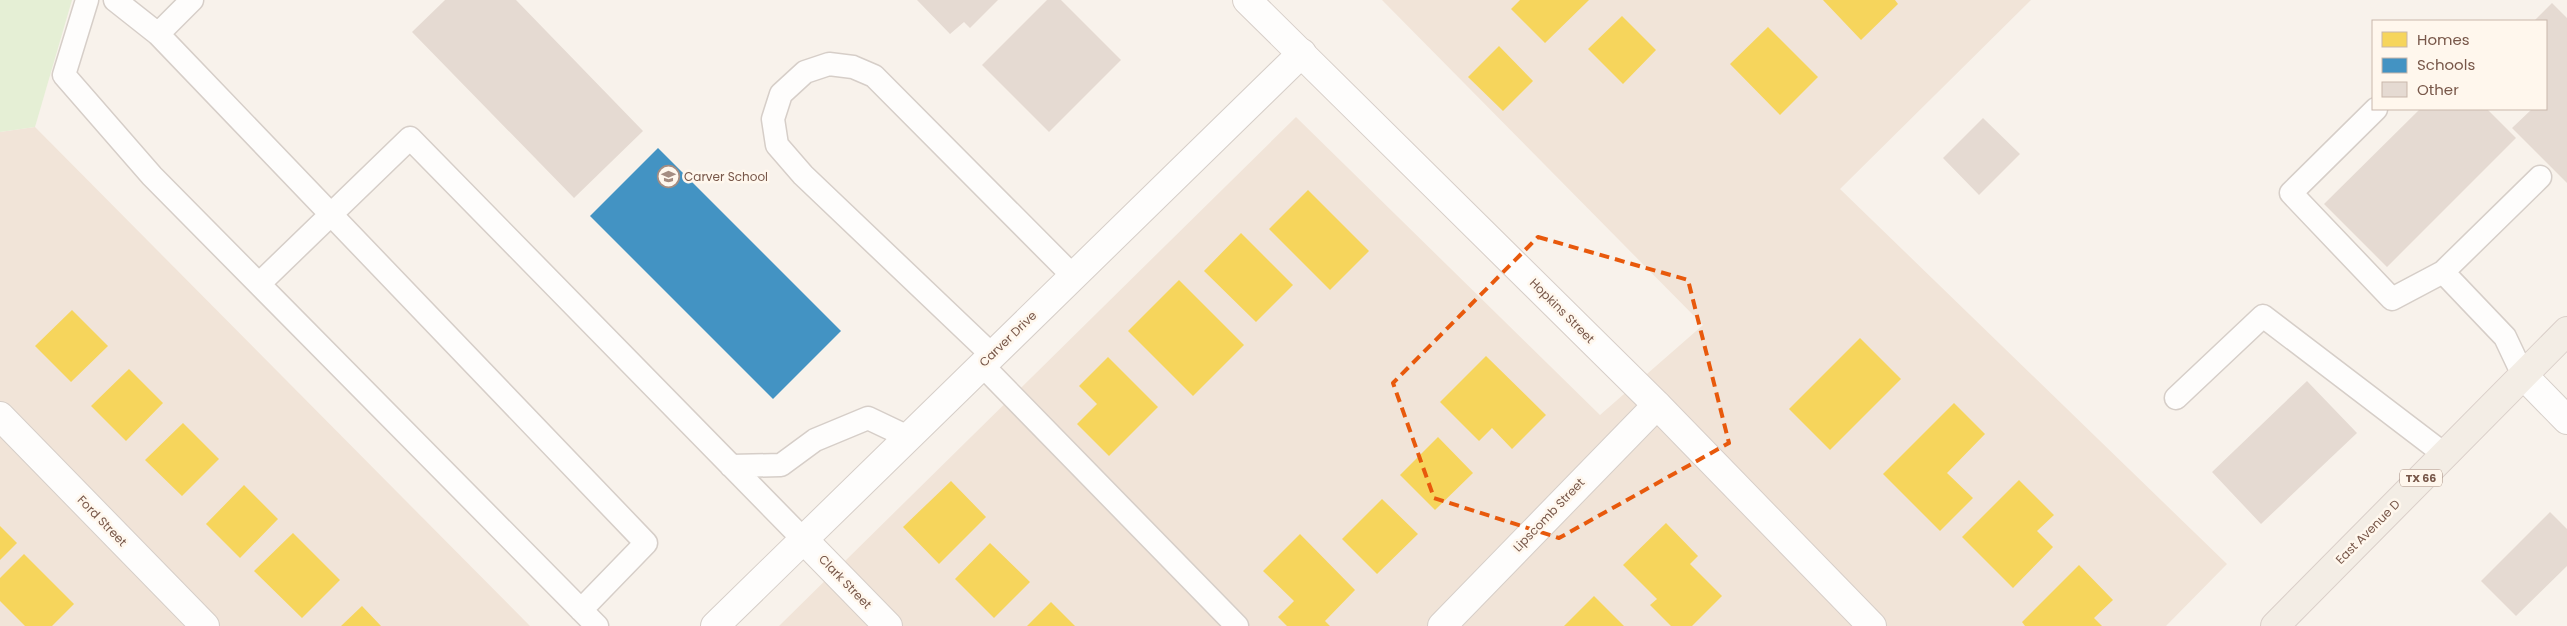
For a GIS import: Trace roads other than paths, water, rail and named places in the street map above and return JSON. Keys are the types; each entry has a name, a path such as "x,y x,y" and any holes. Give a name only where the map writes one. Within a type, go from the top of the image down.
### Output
{"main road":[{"name":"East Avenue D","path":"2275,626 2567,331"}],"street":[{"name":"Hopkins Street","path":"1247,0 1657,405 1872,626"},
{"name":"Carver Drive","path":"714,626 1302,53"},
{"path":"2523,375 2567,420"},
{"name":"Lipscomb Street","path":"1442,626 1657,405"},
{"name":"Ford Street","path":"0,416 205,626"},
{"name":"Clark Street","path":"803,539 888,626"}],"lane":[{"path":"87,0 64,75 152,176 597,626"},
{"path":"115,0 158,34 646,543 581,610"},
{"path":"158,34 192,0"},
{"path":"1073,276 874,76 852,67 829,64 806,72 781,94 774,119 777,145 803,175 987,360 1236,626"},
{"path":"2375,110 2292,194 2392,299 2444,272 2540,177"},
{"path":"259,284 330,213 410,138 803,539"},
{"path":"2444,272 2505,337 2523,375"},
{"path":"2176,398 2263,316 2444,454"},
{"path":"731,466 781,465 816,440 868,418 908,437"}],"place":[{"name":"Carver School","path":"668,177"}]}
